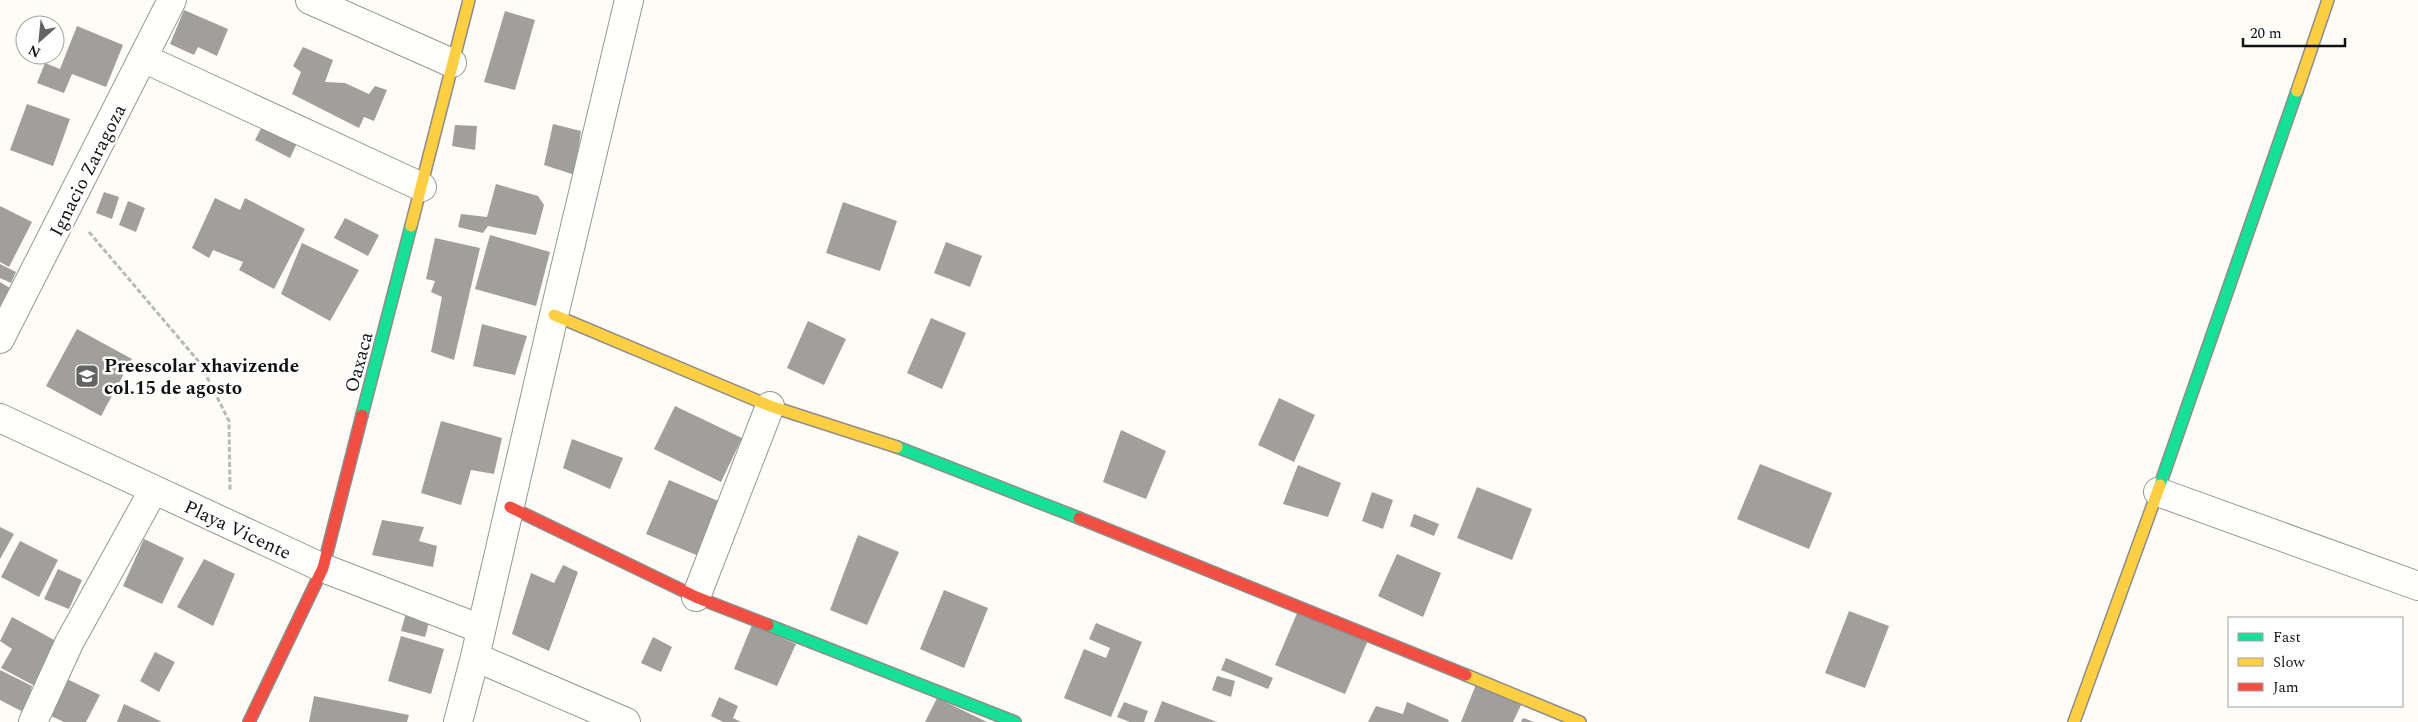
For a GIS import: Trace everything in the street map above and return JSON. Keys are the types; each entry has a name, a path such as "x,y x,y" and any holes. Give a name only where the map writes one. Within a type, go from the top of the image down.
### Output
{"street":[{"name":"Ignacio Zaragoza","path":"0,339 172,0"},
{"path":"310,0 452,63"},
{"name":"Oaxaca","path":"249,722 323,568 469,0"},
{"path":"458,722 476,657 554,315 629,0"},
{"path":"2074,722 2158,492 2328,0"},
{"path":"142,58 422,187"},
{"path":"554,315 770,406 915,454 1138,541 1580,722"},
{"path":"696,598 770,406"},
{"name":"Playa Vicente","path":"0,418 153,490 230,523 323,568 481,629"},
{"path":"33,722 69,643 153,490"},
{"path":"2158,492 2418,586"},
{"path":"510,507 696,598 1015,722"},
{"path":"476,657 626,722"}],"path":[{"path":"68,207 200,363 229,421 230,523"}],"building":[{"path":"184,10 228,29 217,56 198,47 194,55 170,44"},
{"path":"505,11 535,20 515,90 484,82"},
{"path":"77,26 123,45 106,87 72,74 64,93 37,83 44,65 60,69 62,65 65,65 65,56"},
{"path":"303,47 333,60 325,82 345,83 369,94 375,86 387,90 374,121 364,117 359,128 292,94 301,72 293,66"},
{"path":"27,104 70,119 53,166 10,150"},
{"path":"265,121 299,139 290,158 255,140"},
{"path":"553,124 581,131 575,175 544,165"},
{"path":"455,125 477,126 475,150 452,146"},
{"path":"496,184 538,196 544,205 536,235 488,226 483,233 458,227 461,214 487,217"},
{"path":"104,192 119,197 112,219 96,213"},
{"path":"215,198 240,210 245,198 305,229 274,289 239,270 243,262 213,250 209,258 192,248"},
{"path":"128,201 145,208 136,232 119,225"},
{"path":"843,202 897,221 880,271 826,253"},
{"path":"0,206 32,222 9,267 0,262"},
{"path":"345,218 379,235 368,256 334,238"},
{"path":"490,235 550,252 536,306 475,289"},
{"path":"435,238 480,248 454,360 431,352 442,297 431,292 435,281 426,279"},
{"path":"946,242 982,256 970,287 934,273"},
{"path":"302,243 359,270 330,321 281,294"},
{"path":"0,264 16,272 11,283 0,278"},
{"path":"0,282 10,288 0,306"},
{"path":"931,318 966,333 942,389 907,373"},
{"path":"808,321 846,339 824,385 787,368"},
{"path":"482,324 527,336 515,375 473,366"},
{"path":"77,329 132,359 101,416 46,386"},
{"path":"1279,398 1315,415 1294,462 1258,445"},
{"path":"675,406 742,438 721,482 654,449"},
{"path":"441,421 502,438 494,474 471,470 461,505 421,493"},
{"path":"1121,430 1166,451 1146,499 1103,482"},
{"path":"572,439 623,458 610,489 563,468"},
{"path":"1760,464 1832,493 1809,549 1737,519"},
{"path":"1298,465 1341,483 1328,517 1283,504"},
{"path":"669,480 723,503 701,557 646,534"},
{"path":"1477,487 1532,509 1512,560 1457,538"},
{"path":"1372,492 1393,500 1383,529 1362,521"},
{"path":"1414,514 1439,524 1434,536 1410,526"},
{"path":"382,520 424,527 419,541 437,546 433,567 372,555"},
{"path":"0,527 14,534 0,559"},
{"path":"858,535 899,552 867,625 830,610"},
{"path":"144,539 184,558 162,604 123,586"},
{"path":"20,541 58,560 39,597 1,577"},
{"path":"1397,554 1441,573 1423,617 1378,596"},
{"path":"204,559 235,574 213,626 177,607"},
{"path":"563,565 578,572 549,651 512,634 531,573 554,583"},
{"path":"58,569 82,580 69,609 44,599"},
{"path":"944,590 988,608 964,668 920,649"},
{"path":"1298,611 1369,638 1345,694 1275,665"},
{"path":"1849,611 1889,626 1865,688 1825,673"},
{"path":"406,613 430,619 425,637 401,631"},
{"path":"12,617 58,642 35,686 1,668 12,649 0,641"},
{"path":"1096,623 1142,642 1111,717 1064,698 1084,649 1106,658 1110,648 1089,639"},
{"path":"752,625 796,644 777,686 734,669"},
{"path":"401,636 444,649 431,694 388,681"},
{"path":"653,637 672,647 661,672 641,663"},
{"path":"155,652 175,662 159,692 140,681"},
{"path":"1226,658 1273,678 1268,689 1221,670"},
{"path":"0,670 32,686 25,713 0,700"},
{"path":"1217,676 1235,681 1231,697 1212,690"},
{"path":"67,679 100,695 86,722 64,722 51,716"},
{"path":"1477,682 1523,701 1513,722 1461,722"},
{"path":"314,696 409,715 407,722 309,722"},
{"path":"719,697 738,706 733,718 741,722 723,722 711,716"},
{"path":"937,698 987,722 925,722"},
{"path":"1162,701 1217,722 1154,722"},
{"path":"1124,702 1148,711 1144,722 1130,722 1117,717"},
{"path":"1407,702 1449,720 1448,722 1368,722 1376,706 1403,714"},
{"path":"124,704 152,717 162,722 117,722"},
{"path":"1523,718 1534,722 1521,722"}],"traffic: fast":[{"path":"2160,485 2297,91"},
{"path":"362,415 411,226"},
{"path":"897,447 1079,518"},
{"path":"768,625 1015,722"}],"traffic: slow":[{"path":"411,226 469,0"},
{"path":"2297,91 2328,0"},
{"path":"554,315 770,406 897,447"},
{"path":"2074,722 2160,485"},
{"path":"1466,675 1580,722"}],"traffic: jam":[{"path":"249,722 323,568 362,415"},
{"path":"510,507 696,597 768,625"},
{"path":"1079,518 1466,675"}],"place":[{"name":"Preescolar xhavizende col.15 de agosto","path":"87,376"}]}
